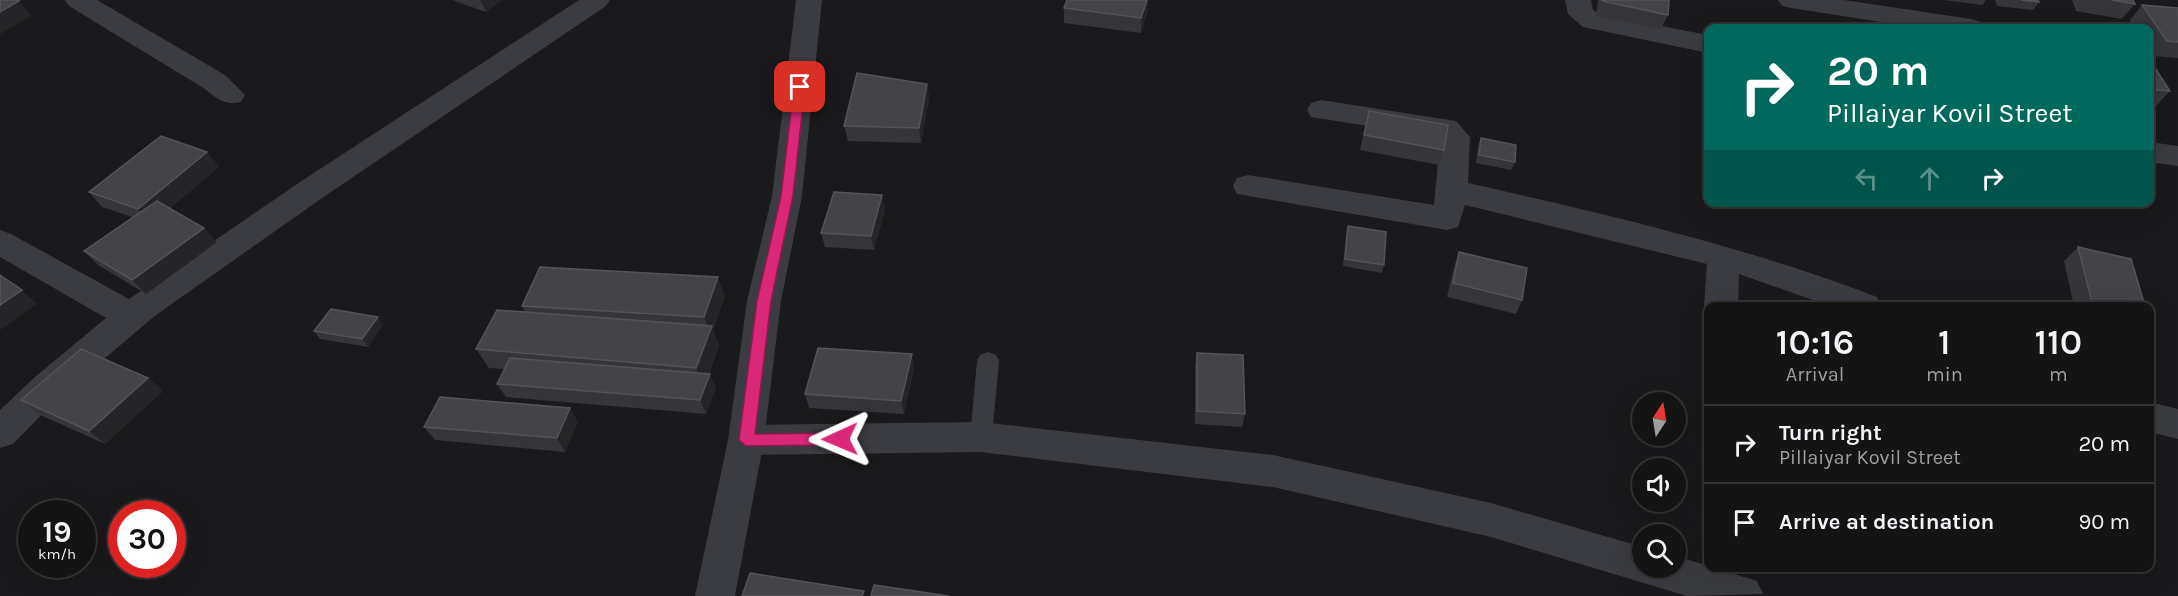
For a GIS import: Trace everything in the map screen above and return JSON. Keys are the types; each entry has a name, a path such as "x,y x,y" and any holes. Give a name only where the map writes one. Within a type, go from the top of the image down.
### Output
{"street":[{"path":"78,0 215,82 231,95"},
{"path":"0,433 47,387 132,317 314,188 597,0"},
{"path":"715,596 746,440 764,301 787,196 809,0"},
{"path":"1578,0 1581,14 1592,21 1704,43"},
{"path":"1791,0 1945,24"},
{"path":"1248,186 1447,219 1452,191 1455,138 1446,128 1321,110"},
{"path":"2154,153 2178,156"},
{"path":"1452,191 1630,232 1805,281 1855,302"},
{"path":"0,242 132,317"},
{"path":"1721,302 1723,258"},
{"path":"2154,418 2178,424"},
{"path":"746,440 981,437 1273,471 1491,520 1632,562"},
{"path":"1686,577 1743,594"}],"lane":[{"path":"981,437 988,361"}],"building":[{"path":"0,0 16,0 19,1 0,12"},
{"path":"1067,0 1147,0 1141,18 1064,8"},
{"path":"1669,0 1668,15 1602,1"},
{"path":"2112,0 2133,0 2135,4"},
{"path":"2142,5 2178,8 2178,42 2167,41"},
{"path":"2154,66 2170,91 2154,89"},
{"path":"857,73 927,84 919,128 844,126"},
{"path":"1369,111 1448,125 1444,150 1364,135"},
{"path":"161,136 207,152 138,209 89,192"},
{"path":"1481,138 1516,145 1515,162 1479,155"},
{"path":"834,192 882,195 871,236 821,233"},
{"path":"157,201 204,228 132,280 84,251"},
{"path":"1348,226 1386,232 1384,265 1345,259"},
{"path":"2078,247 2131,259 2144,302 2092,302"},
{"path":"1459,252 1527,268 1522,300 1453,283"},
{"path":"540,267 718,277 704,317 522,306"},
{"path":"0,275 22,290 0,305"},
{"path":"331,309 378,317 362,339 314,331"},
{"path":"497,310 712,326 696,368 476,349"},
{"path":"818,348 912,354 901,401 805,394"},
{"path":"81,349 148,378 89,431 21,400"},
{"path":"1197,353 1243,355 1245,414 1197,411"},
{"path":"510,358 710,374 700,400 497,384"},
{"path":"440,397 570,408 557,438 424,427"},
{"path":"750,573 864,591 862,596 742,596"},
{"path":"874,585 949,596 871,596"}],"route":[{"path":"800,87 787,196 764,301 746,440 840,439"}]}
